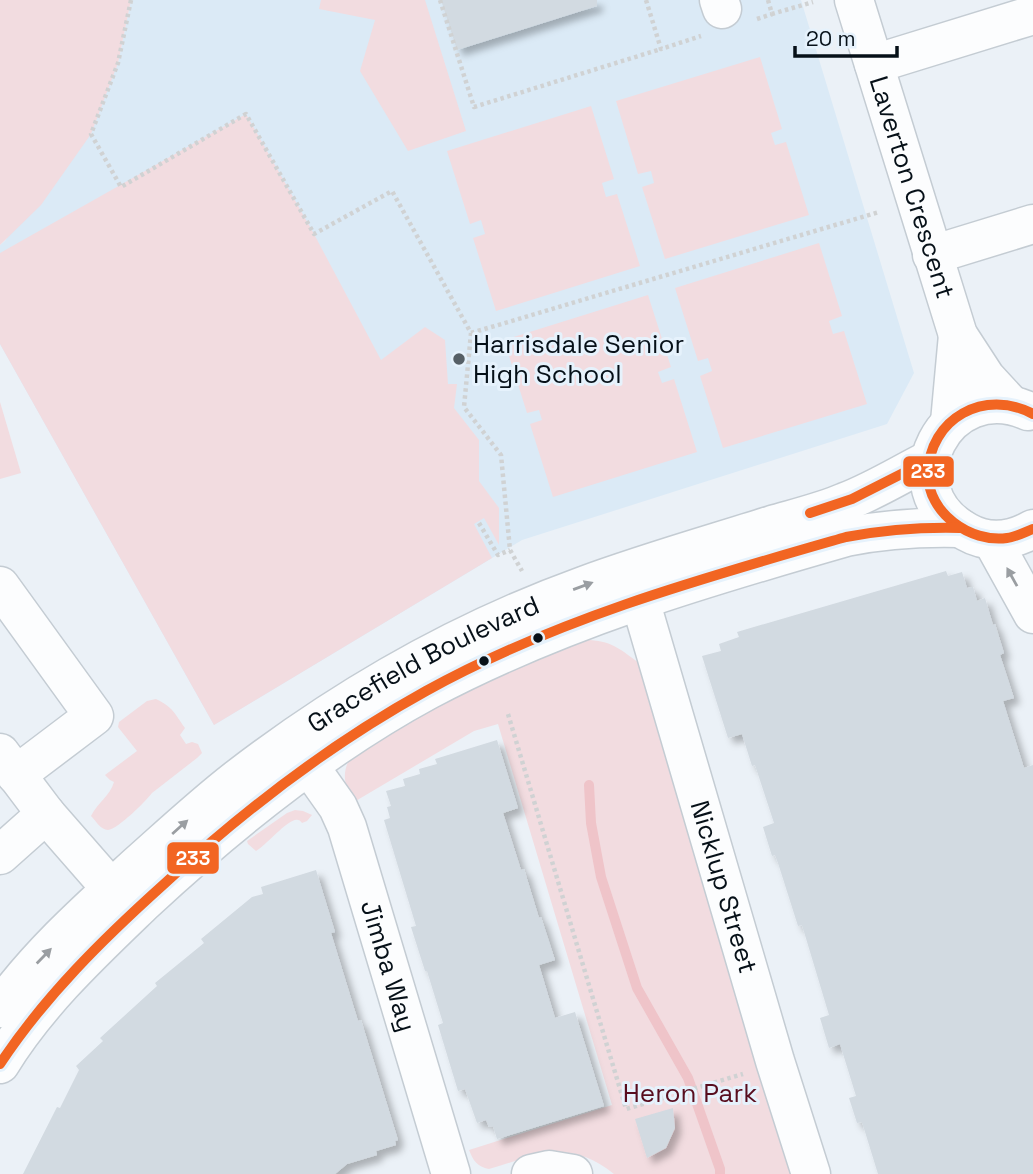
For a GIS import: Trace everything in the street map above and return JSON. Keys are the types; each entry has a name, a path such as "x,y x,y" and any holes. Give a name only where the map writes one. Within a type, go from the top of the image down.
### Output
{"street":[{"name":"Laverton Crescent","path":"854,0 958,334 986,378 1022,409"},
{"path":"874,64 1033,15"},
{"path":"932,255 1033,224"},
{"name":"Laverton Crescent","path":"950,422 958,334"},
{"path":"1022,409 989,404 968,410 950,422 936,439 929,460 929,478 933,496 941,511 955,526 976,534 1033,614"},
{"name":"Gracefield Boulevard","path":"0,1064 24,1028 53,993 102,942 122,902 194,814 265,758 350,700 386,678 505,617 624,571 843,503 929,460"},
{"name":"Gracefield Boulevard","path":"0,1008 22,978 78,920 122,902 172,876 234,822 309,766 363,728 459,674 556,630 640,600 846,537 919,527 1008,539 1024,535 1033,529"},
{"path":"0,586 94,716 8,764 46,814 122,902"},
{"name":"Nicklup Street","path":"640,600 775,1061 811,1174"},
{"name":"Jimba Way","path":"309,766 338,807 347,827 451,1174"},
{"path":"0,855 46,814"},
{"path":"531,1174 549,1170 573,1174"}],"path":[{"path":"131,0 118,64 91,134 121,187 246,114 314,234 392,191 471,333 464,407 501,455 510,550 522,571"},
{"path":"440,0 474,107 661,49"},
{"path":"768,0 772,14 813,2"},
{"path":"471,333 879,212"},
{"path":"479,523 498,555 510,550"},
{"path":"508,714 626,1109 748,1073"}],"shaded area":[{"name":"Harrisdale Senior High School","path":"131,0 801,0 914,373 887,424 522,540 214,725 0,344 0,245 118,63"}],"green space":[{"path":"0,0 131,0 118,63 91,134 41,205 0,245"},
{"path":"321,0 425,0 466,131 408,151 360,71 375,20 319,9"},
{"path":"760,57 782,129 771,133 775,145 786,142 809,215 665,259 642,187 654,183 651,171 638,174 616,101"},
{"path":"591,106 614,179 602,183 606,197 617,194 640,266 496,311 473,238 485,234 481,220 470,224 447,151"},
{"path":"246,114 381,360 425,327 445,340 448,384 457,384 454,408 479,440 479,481 499,508 499,545 484,518 474,524 492,558 214,725 0,344 0,253"},
{"path":"819,243 842,316 829,321 833,334 844,331 867,404 723,448 700,376 712,371 708,358 698,361 675,288"},
{"path":"648,295 671,367 658,372 662,383 674,379 697,452 553,497 530,424 542,420 539,410 527,413 504,340"},
{"path":"0,402 21,473 0,479"},
{"name":"Heron Park","path":"590,640 611,645 639,663 797,1174 614,1174 583,1156 568,1153 538,1155 489,1169 481,1167 469,1150 612,1105 498,724 474,731 354,802 346,785 346,768 351,756 427,707 576,641"},
{"path":"156,699 170,708 185,728 180,735 186,744 198,744 202,753 152,793 125,820 105,830 91,816 114,782 105,775 137,751 118,727 119,722 147,701"},
{"path":"295,810 312,815 302,823 294,820 289,823 256,851 248,844 247,841"}],"building":[{"path":"441,0 597,0 597,6 457,50"},
{"path":"946,571 948,576 962,572 967,588 973,587 977,601 985,598 1004,653 1000,655 1014,698 1003,701 1024,768 1033,765 1033,1174 878,1174 862,1122 857,1123 849,1098 856,1096 840,1044 829,1048 820,1018 829,1015 802,925 798,926 778,863 775,855 772,856 763,827 774,823 755,765 752,766 742,734 728,738 702,656 721,651 719,644 739,637 737,632"},
{"path":"497,740 518,808 503,813 555,960 539,965 555,1018 575,1012 604,1106 497,1139 493,1126 489,1127 486,1120 477,1123 465,1089 458,1091 438,1025 443,1023 411,927 416,926 384,820 390,818 387,807 391,806 386,791 405,786 403,779 420,774 419,769 437,764 435,759"},
{"path":"316,870 335,932 331,933 398,1140 395,1141 396,1145 376,1151 377,1155 347,1164 335,1174 23,1174 79,1070 76,1066 103,1041 100,1038 157,986 155,983 204,943 201,939 252,897 263,894 261,887"},
{"path":"673,1108 675,1128 666,1148 647,1158 635,1119"}],"waterway":[{"path":"589,785 591,823 601,877 637,988 688,1078 720,1174"}],"transit line":[{"name":"233","path":"1033,414 1015,407 996,405 963,413 938,437 931,454 928,474 930,488 943,513 966,530 993,538 1010,537 1033,529"},
{"name":"233","path":"810,513 852,499 929,460"},
{"name":"233","path":"0,1064 36,1015 76,969 193,858 288,780 356,733 426,691 476,665 578,621 738,568 846,537 874,532 960,528"}],"place":[{"name":"Harrisdale Senior High School","path":"459,359"}]}
